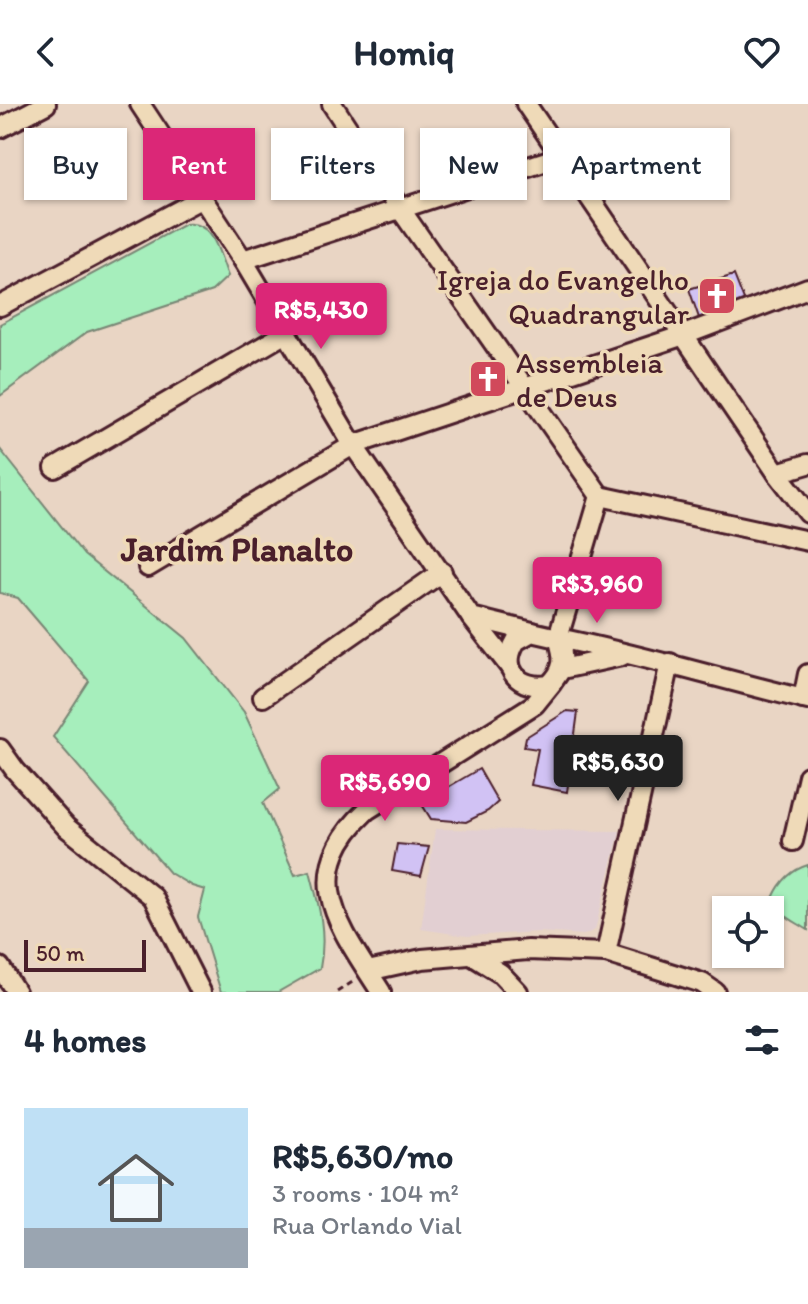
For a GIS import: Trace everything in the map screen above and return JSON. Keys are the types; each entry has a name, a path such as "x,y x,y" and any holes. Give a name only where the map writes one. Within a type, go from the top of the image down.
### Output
{"street":[{"path":"0,128 46,104"},
{"path":"140,104 156,128"},
{"path":"332,104 401,210 600,496 808,541"},
{"path":"526,104 543,129"},
{"path":"243,260 543,162"},
{"path":"0,306 198,200"},
{"path":"203,200 243,260 353,445 471,617 521,682 530,686"},
{"path":"592,200 777,473 808,513"},
{"path":"148,567 353,445 684,335 808,288"},
{"path":"55,468 286,333"},
{"path":"777,473 808,464"},
{"path":"381,992 338,922 331,896 334,855 345,832 367,810 535,704 557,676 564,656 558,638 600,496"},
{"path":"263,697 442,572"},
{"path":"471,617 670,663 805,700 808,674"},
{"path":"510,667 511,649 516,641 532,632"},
{"path":"507,721 530,686 626,655"},
{"path":"606,953 670,663"},
{"path":"0,749 66,827 153,897 201,992"},
{"path":"793,841 808,776"},
{"path":"368,971 422,959 528,950 606,953 702,983 715,992"},
{"path":"473,956 500,973 518,992"},
{"path":"0,967 16,992"}],"shaded area":[{"path":"435,829 620,831 595,930 584,935 539,932 467,936 421,929"}],"green space":[{"path":"185,224 203,227 218,249 228,276 212,291 87,332 0,396 0,324"},
{"path":"0,449 84,555 186,638 244,712 280,789 263,803 295,875 310,871 321,919 323,943 320,968 278,992 221,992 198,917 205,890 170,873 53,737 89,681 18,598 0,593"},
{"path":"808,865 808,930 784,914 784,896 774,896 796,870"}],"building":[{"name":"Igreja do Evangelho Quadrangular","path":"734,275 745,303 699,318 689,289"},
{"path":"567,711 578,712 567,792 531,785 538,749 524,747 526,737"},
{"path":"479,769 498,802 466,822 431,819 421,803"},
{"path":"397,844 429,847 421,876 392,871"}],"place":[{"name":"Igreja do Evangelho Quadrangular","path":"717,296"},
{"name":"Assembleia de Deus","path":"488,379"}],"district":[{"name":"Jardim Planalto","path":"237,549"}]}
